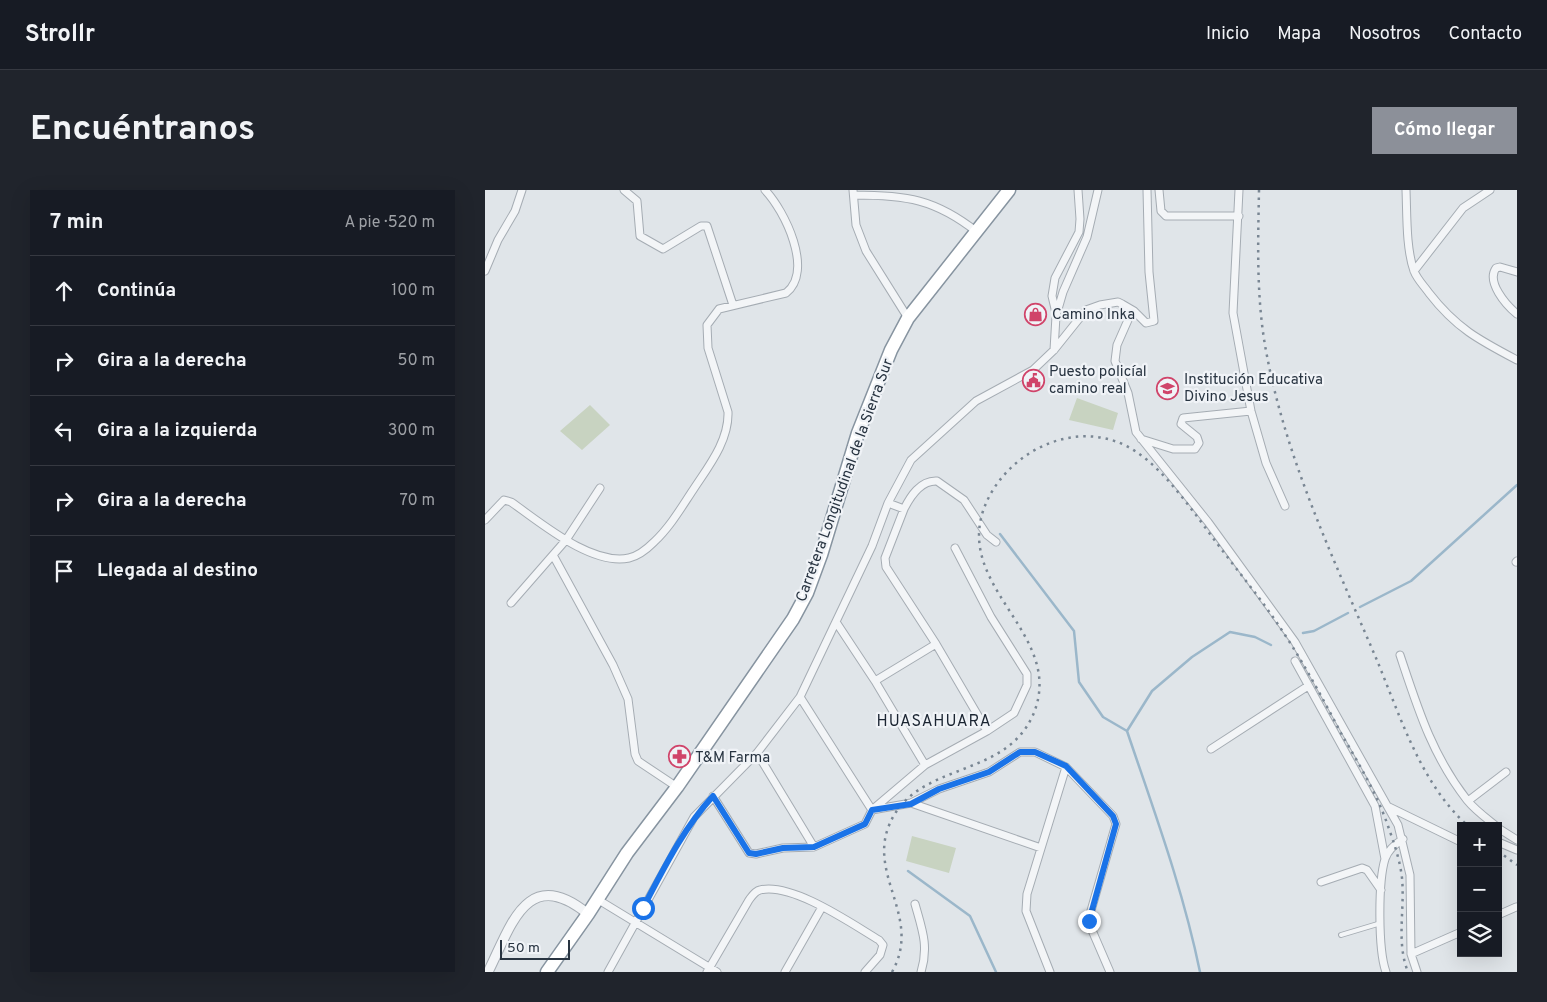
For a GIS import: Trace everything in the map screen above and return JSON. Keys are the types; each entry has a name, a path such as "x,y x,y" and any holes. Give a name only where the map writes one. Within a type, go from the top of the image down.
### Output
{"highway":[{"name":"Carretera Longitudinal de la Sierra Sur","path":"547,972 588,914 627,852 677,788 772,651 807,593 877,380 908,318 1009,190"}],"street":[{"path":"485,271 498,240 515,212 522,190"},
{"path":"624,190 637,201 640,236 663,249 701,226 707,226 733,305"},
{"path":"485,520 504,500 511,502 566,540 603,556 629,558 647,548 664,532 709,466 724,436 728,422 728,412 708,348 707,325 717,311 733,305 786,293 791,289 797,277 795,246 781,212 765,190"},
{"path":"1054,350 1056,316 1053,288 1055,278 1079,232 1078,190"},
{"path":"1056,316 1063,292 1087,237 1098,190"},
{"path":"608,972 682,835 694,817 757,753 800,697 872,546 888,503 911,460 976,401 1033,370 1054,350 1087,310 1100,305 1118,302 1131,309 1146,323 1154,321 1149,272 1147,190"},
{"path":"1159,190 1161,211 1167,216 1239,216"},
{"path":"1239,190 1233,313 1251,411 1266,463 1285,506"},
{"path":"1406,190 1409,245 1414,271 1435,301 1467,333 1517,360"},
{"path":"1414,271 1463,208 1490,190"},
{"path":"908,318 866,252 856,225 853,192 918,199 952,214 977,232"},
{"path":"1517,272 1500,266 1496,268 1493,276 1495,285 1517,314"},
{"path":"1122,304 1128,320 1117,345 1115,361 1128,393 1134,425 1141,439 1208,522 1273,610 1312,670 1389,807 1403,839 1410,875 1411,954 1417,972"},
{"path":"1141,439 1173,449 1195,449 1199,443 1195,435 1181,424 1183,418 1251,411"},
{"path":"987,731 936,644 884,563 904,510 913,494 924,484 937,481 964,500 987,535 996,542"},
{"path":"511,603 566,540 600,488"},
{"path":"888,503 904,510"},
{"path":"713,796 749,853 756,854 783,848 814,847 865,824 872,810 925,765 987,731 1014,713 1027,685 1027,674 991,617 955,548"},
{"path":"553,555 613,665 628,699 637,761 677,788"},
{"path":"837,622 925,765"},
{"path":"875,681 936,644"},
{"path":"1400,655 1424,730 1447,770 1468,801 1491,822"},
{"path":"1295,661 1375,806 1385,859 1381,890 1381,923 1383,963 1386,972"},
{"path":"1211,749 1307,683 1312,670"},
{"path":"800,697 872,810"},
{"path":"872,810 911,804 939,789 989,772 1020,752 1035,752 1066,766 1113,816 1116,824 1089,921 1110,972"},
{"path":"757,753 814,847"},
{"path":"1050,972 1026,911 1027,894 1066,766"},
{"path":"1468,801 1506,772"},
{"path":"911,804 1041,848"},
{"path":"1389,807 1457,840"},
{"path":"1502,830 1517,840"},
{"path":"1385,859 1391,848 1403,839"},
{"path":"1502,844 1517,850"},
{"path":"1321,882 1362,868 1367,870 1381,890"},
{"path":"708,970 755,892 761,890 783,891 822,907 882,942 880,955 865,972"},
{"path":"487,972 517,913 526,903 533,899 553,896 574,902 588,914"},
{"path":"597,899 708,970 717,972"},
{"path":"915,904 924,935 927,955 921,972"},
{"path":"785,972 822,907"},
{"path":"1502,913 1516,907"},
{"path":"1411,954 1457,934"}],"lane":[{"path":"1341,935 1381,923"}],"green space":[{"path":"1077,398 1118,413 1113,430 1069,420"},
{"path":"590,405 610,425 582,450 560,431"},
{"path":"912,836 956,848 949,873 906,861"}],"waterway":[{"path":"1360,607 1411,581 1517,485"},
{"path":"1000,534 1074,631 1079,682 1103,717 1127,731 1177,880 1200,972"},
{"path":"1303,633 1314,631 1348,613"},
{"path":"1127,731 1152,691 1192,657 1230,632 1255,637 1271,645"},
{"path":"908,871 970,916 996,972"}],"railway":[{"path":"1259,190 1259,273 1263,335 1276,395 1299,472 1328,547 1413,747 1437,790 1451,809 1464,822"},
{"path":"892,972 900,953 902,934 885,864 884,846 888,828 900,806 917,791 1002,751 1019,736 1033,715 1040,685 1035,658 1023,632 992,582 982,555 980,527 990,495 1002,477 1017,462 1035,450 1054,442 1075,437 1095,437 1116,441 1135,451 1158,470 1189,506 1269,611 1293,647 1361,768 1384,814 1398,858 1402,878 1402,949 1408,972"},
{"path":"1502,854 1517,865"}],"place":[{"name":"Camino Inka","path":"1036,314"},
{"name":"Puesto policíal camino real","path":"1033,380"},
{"name":"Institución Educativa Divino Jesus","path":"1168,388"},
{"name":"T&M Farma","path":"679,757"}],"district":[{"name":"HUASAHUARA","path":"934,720"}],"route":[{"path":"643,908 682,835 694,817 713,796 749,853 756,854 783,848 814,847 865,824 872,810 911,804 939,789 989,772 1020,752 1035,752 1066,766 1113,816 1116,824 1089,921"}]}
